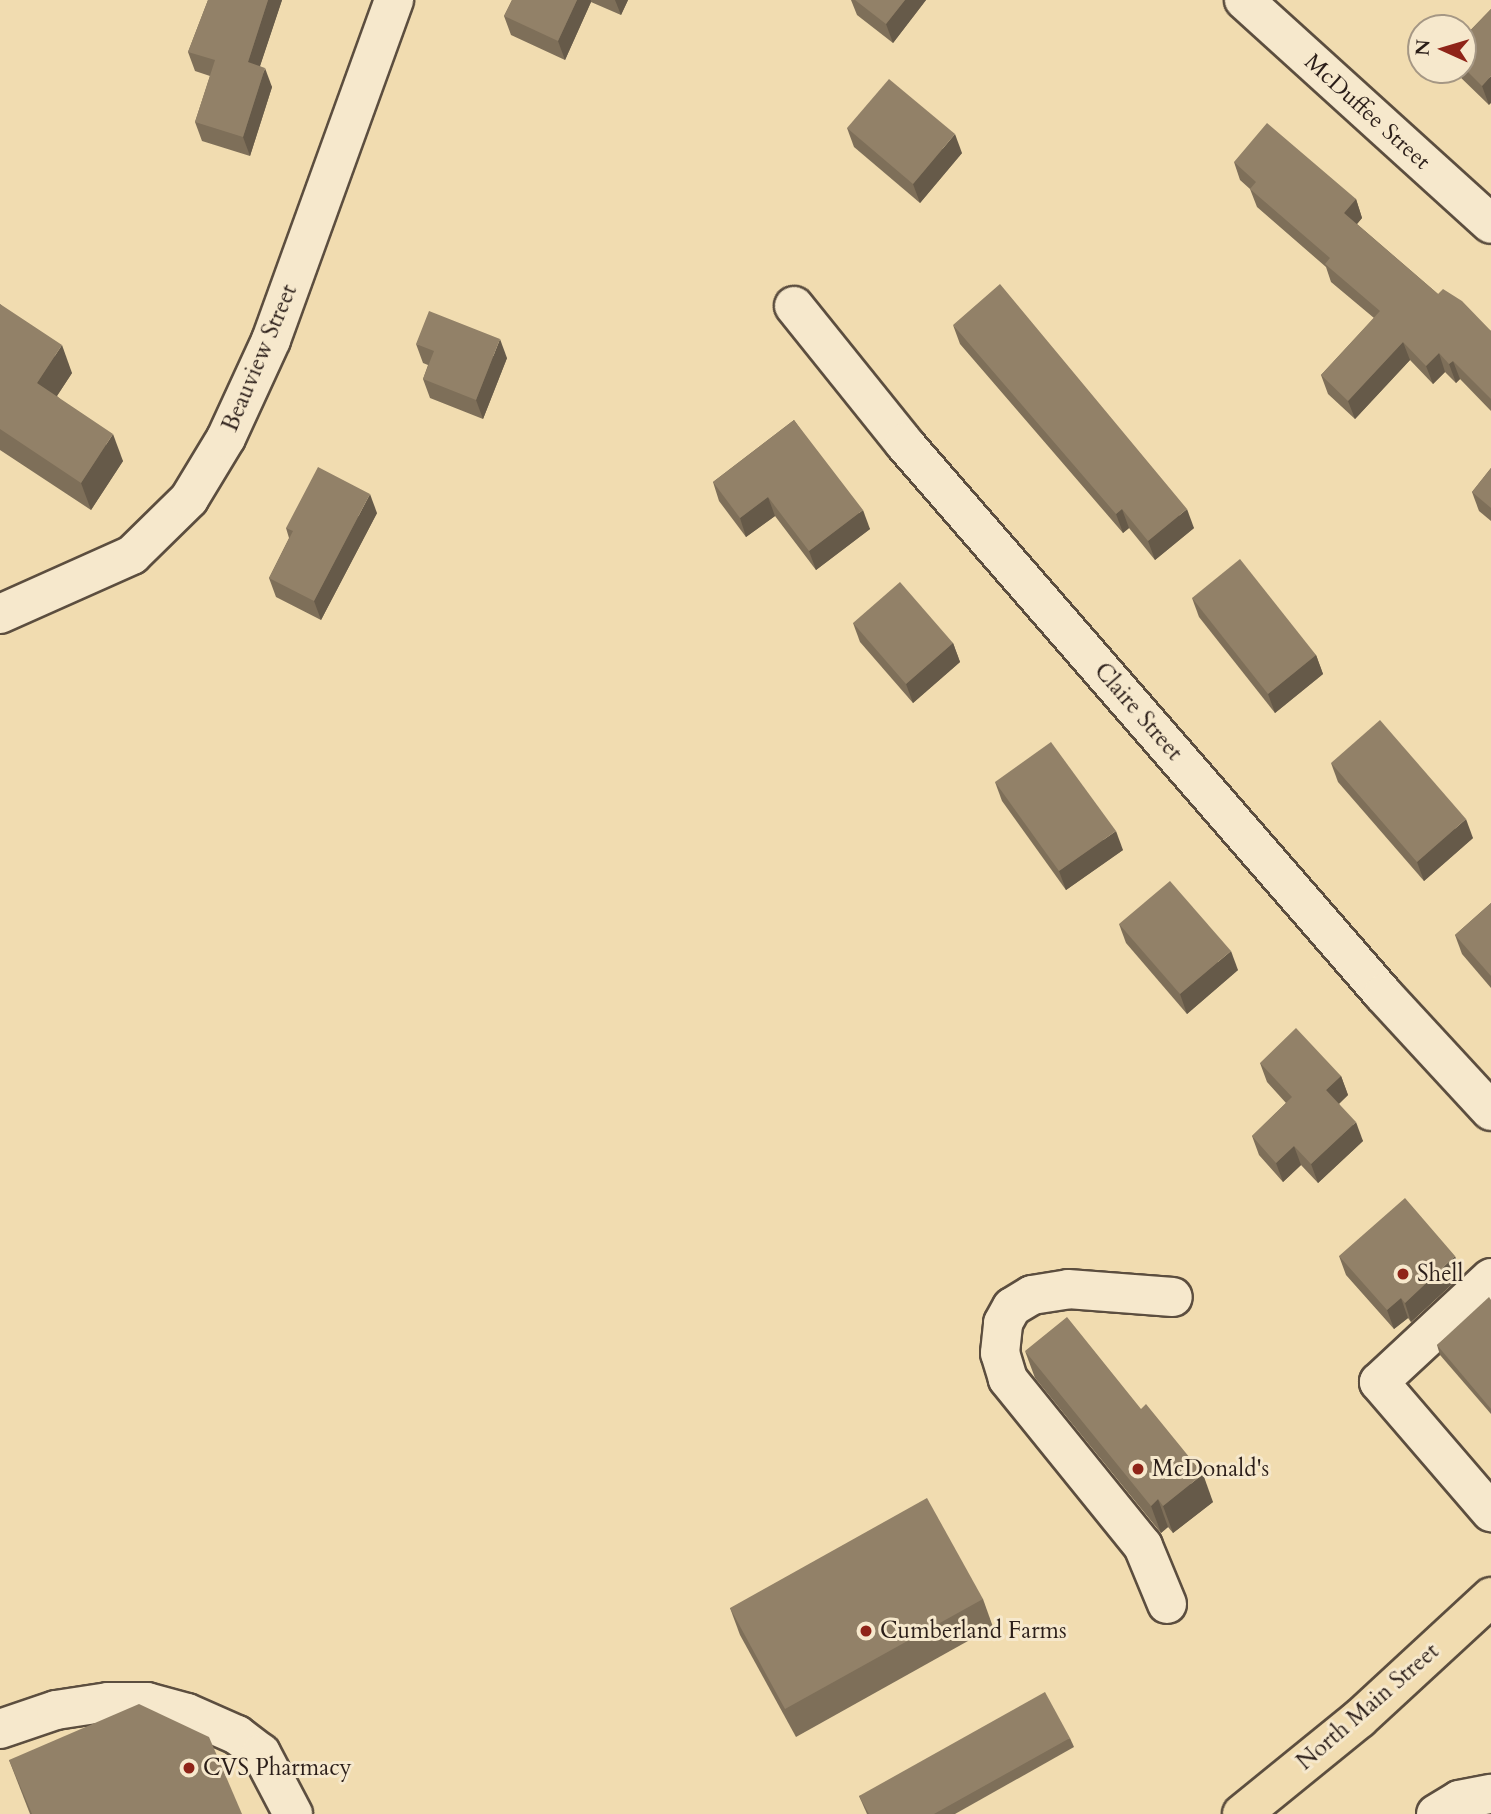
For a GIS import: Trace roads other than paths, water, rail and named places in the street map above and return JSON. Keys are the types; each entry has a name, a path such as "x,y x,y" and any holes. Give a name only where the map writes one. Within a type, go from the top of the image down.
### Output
{"main road":[{"name":"North Main Street","path":"1242,1814 1359,1719 1491,1597"}],"street":[{"name":"Beauview Street","path":"0,614 132,555 189,499 226,438 271,340 394,0"},
{"name":"McDuffee Street","path":"1244,0 1491,224"},
{"name":"Claire Street","path":"794,306 904,443 1383,994 1491,1111"},
{"path":"1491,1278 1379,1382 1491,1512"},
{"path":"1167,1604 1143,1546 1008,1379 1000,1353 1007,1315 1032,1295 1068,1289 1173,1297"},
{"path":"0,1728 56,1710 108,1702 147,1702 187,1713 237,1735 261,1753 293,1814"},
{"path":"1436,1814 1459,1800 1491,1794"}],"place":[{"name":"Shell","path":"1403,1274"},
{"name":"McDonald's","path":"1138,1469"},
{"name":"Cumberland Farms","path":"866,1631"},
{"name":"CVS Pharmacy","path":"189,1768"}]}
